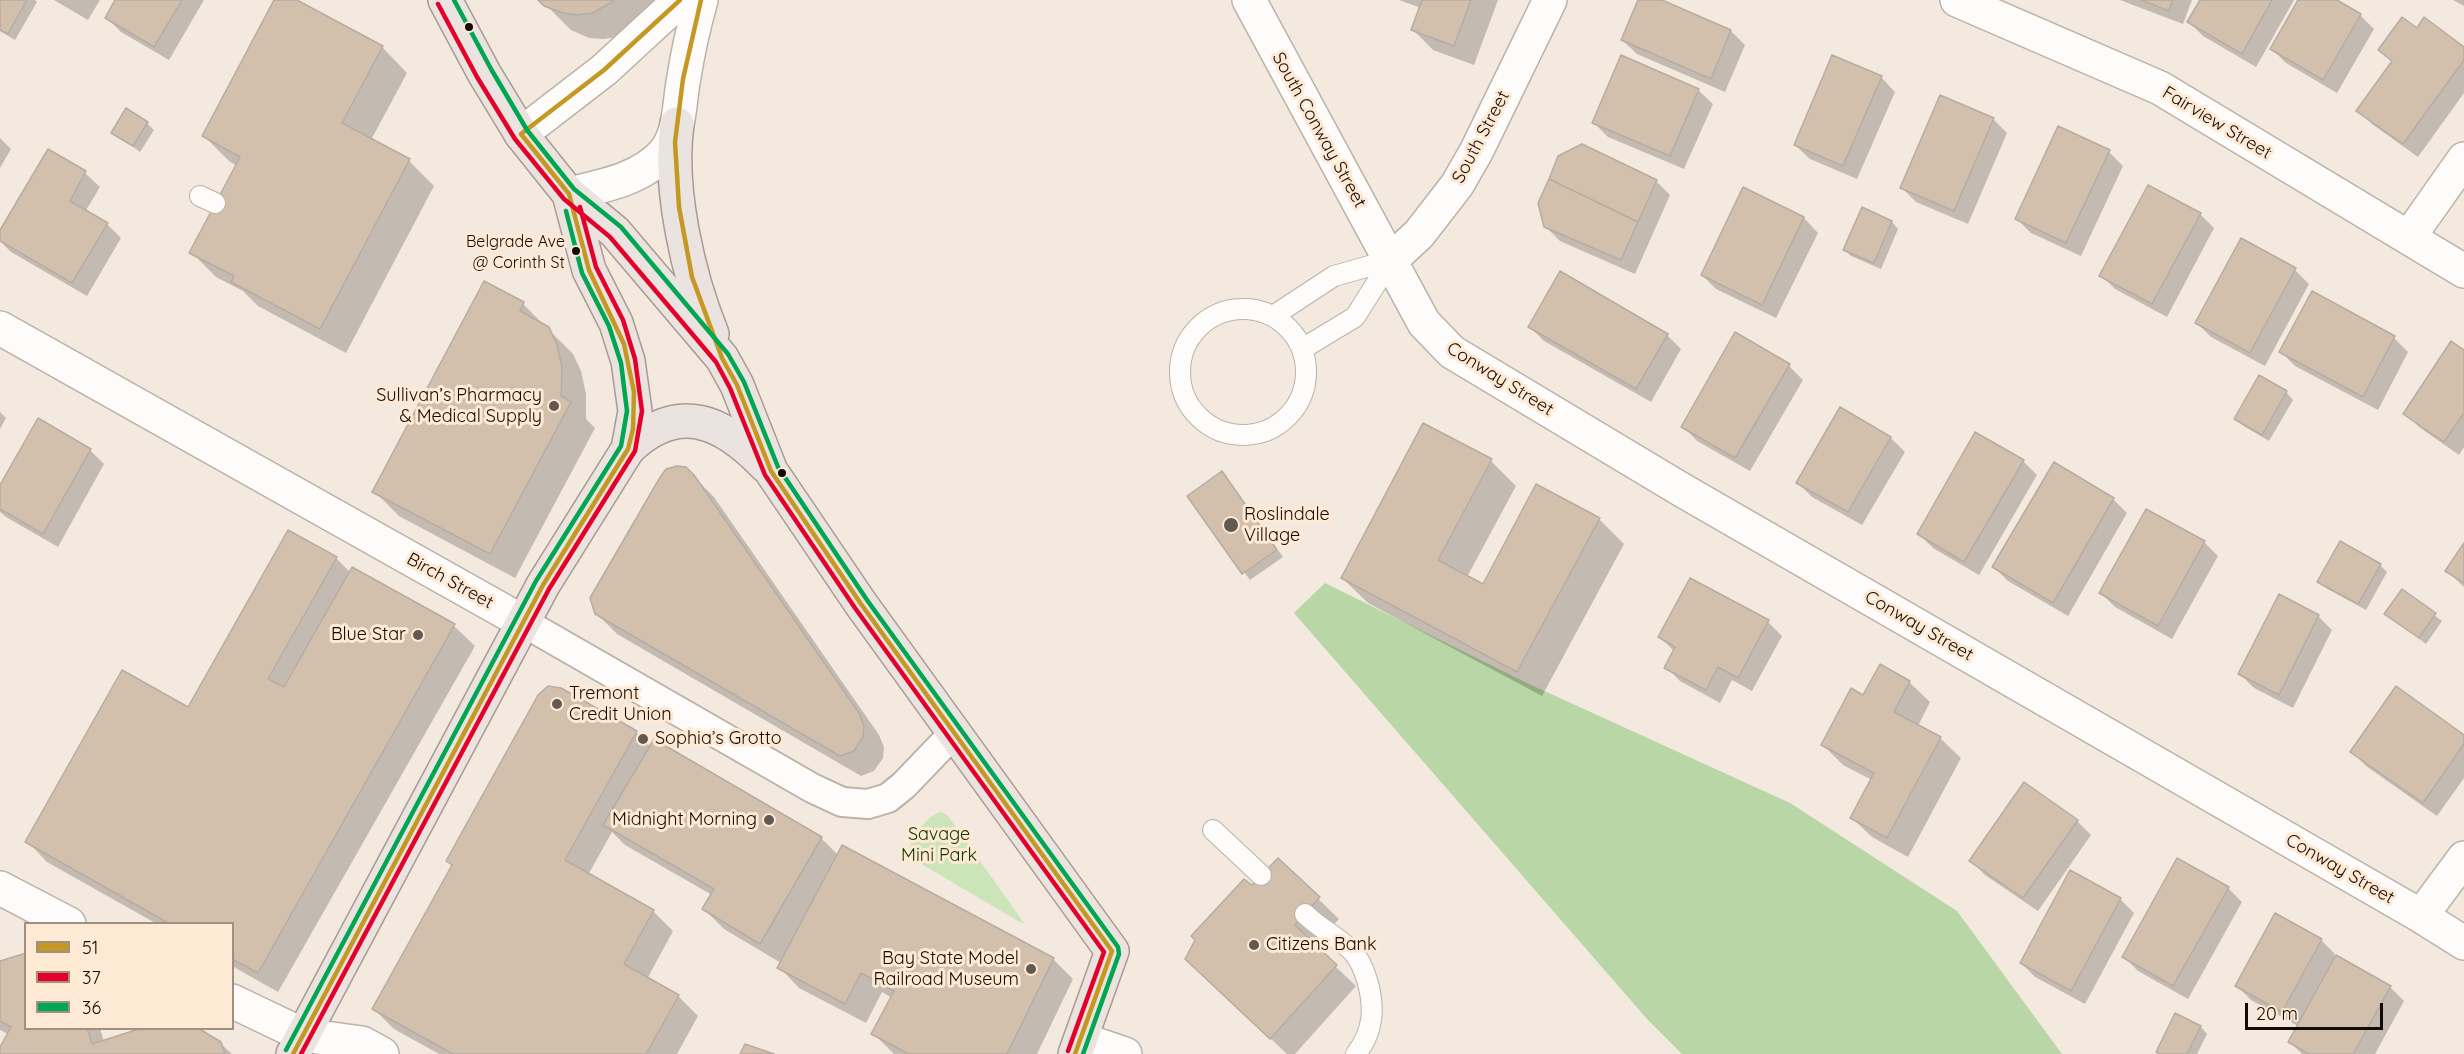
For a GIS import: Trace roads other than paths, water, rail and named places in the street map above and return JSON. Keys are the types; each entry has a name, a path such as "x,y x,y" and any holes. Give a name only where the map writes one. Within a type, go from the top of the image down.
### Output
{"main road":[{"path":"445,0 521,134 570,194 615,232 722,358"},
{"path":"677,124 675,142 679,207 692,277 722,358 737,386 771,471 953,734 1112,951 1078,1047"},
{"path":"570,194 589,270 616,323 628,361 635,411 628,449"},
{"path":"298,1044 543,585 628,449 642,436 659,426 692,421 714,427 735,438 771,471"}],"street":[{"path":"521,134 604,70 680,0"},
{"path":"570,194 626,179 643,170 665,152 674,136 677,124 687,60 701,0"},
{"name":"South Conway Street","path":"1249,0 1391,260"},
{"name":"South Street","path":"1391,260 1419,234 1457,185 1476,152 1550,0"},
{"name":"Fairview Street","path":"1958,0 2160,88 2464,271"},
{"path":"2409,237 2464,159"},
{"name":"Conway Street","path":"1391,260 1424,323 1452,352 1682,490 2421,916 2464,943"},
{"name":"Birch Street","path":"0,328 523,622 812,788 842,802 868,804 888,798 904,785 953,734"},
{"path":"2421,916 2464,858"},
{"path":"0,888 65,922"},
{"path":"234,1002 298,1044 362,1043 382,1054"},
{"path":"1078,1047 1125,1054"}],"lane":[{"path":"1274,316 1334,276 1391,260"},
{"path":"1302,350 1355,317 1391,260"},
{"path":"1245,309 1264,312 1286,325 1302,350 1306,370 1303,390 1294,409 1280,423 1261,433 1240,435 1220,431 1203,420 1189,404 1182,385 1181,364 1186,346 1195,330 1210,318 1227,310 1245,309"},
{"path":"1213,830 1261,875"},
{"path":"1305,914 1354,953 1364,970 1371,993 1373,1013 1366,1039 1356,1054"}],"place":[{"name":"Belgrade Ave @ Corinth St","path":"576,251"},
{"name":"Sullivan’s Pharmacy & Medical Supply","path":"554,406"},
{"name":"Roslindale Village","path":"1231,525"},
{"name":"Blue Star","path":"418,635"},
{"name":"Tremont Credit Union","path":"557,704"},
{"name":"Sophia’s Grotto","path":"643,739"},
{"name":"Midnight Morning","path":"769,820"},
{"name":"Citizens Bank","path":"1254,945"},
{"name":"Bay State Model Railroad Museum","path":"1031,969"}],"park label":[{"name":"Savage Mini Park","path":"939,845"}]}
